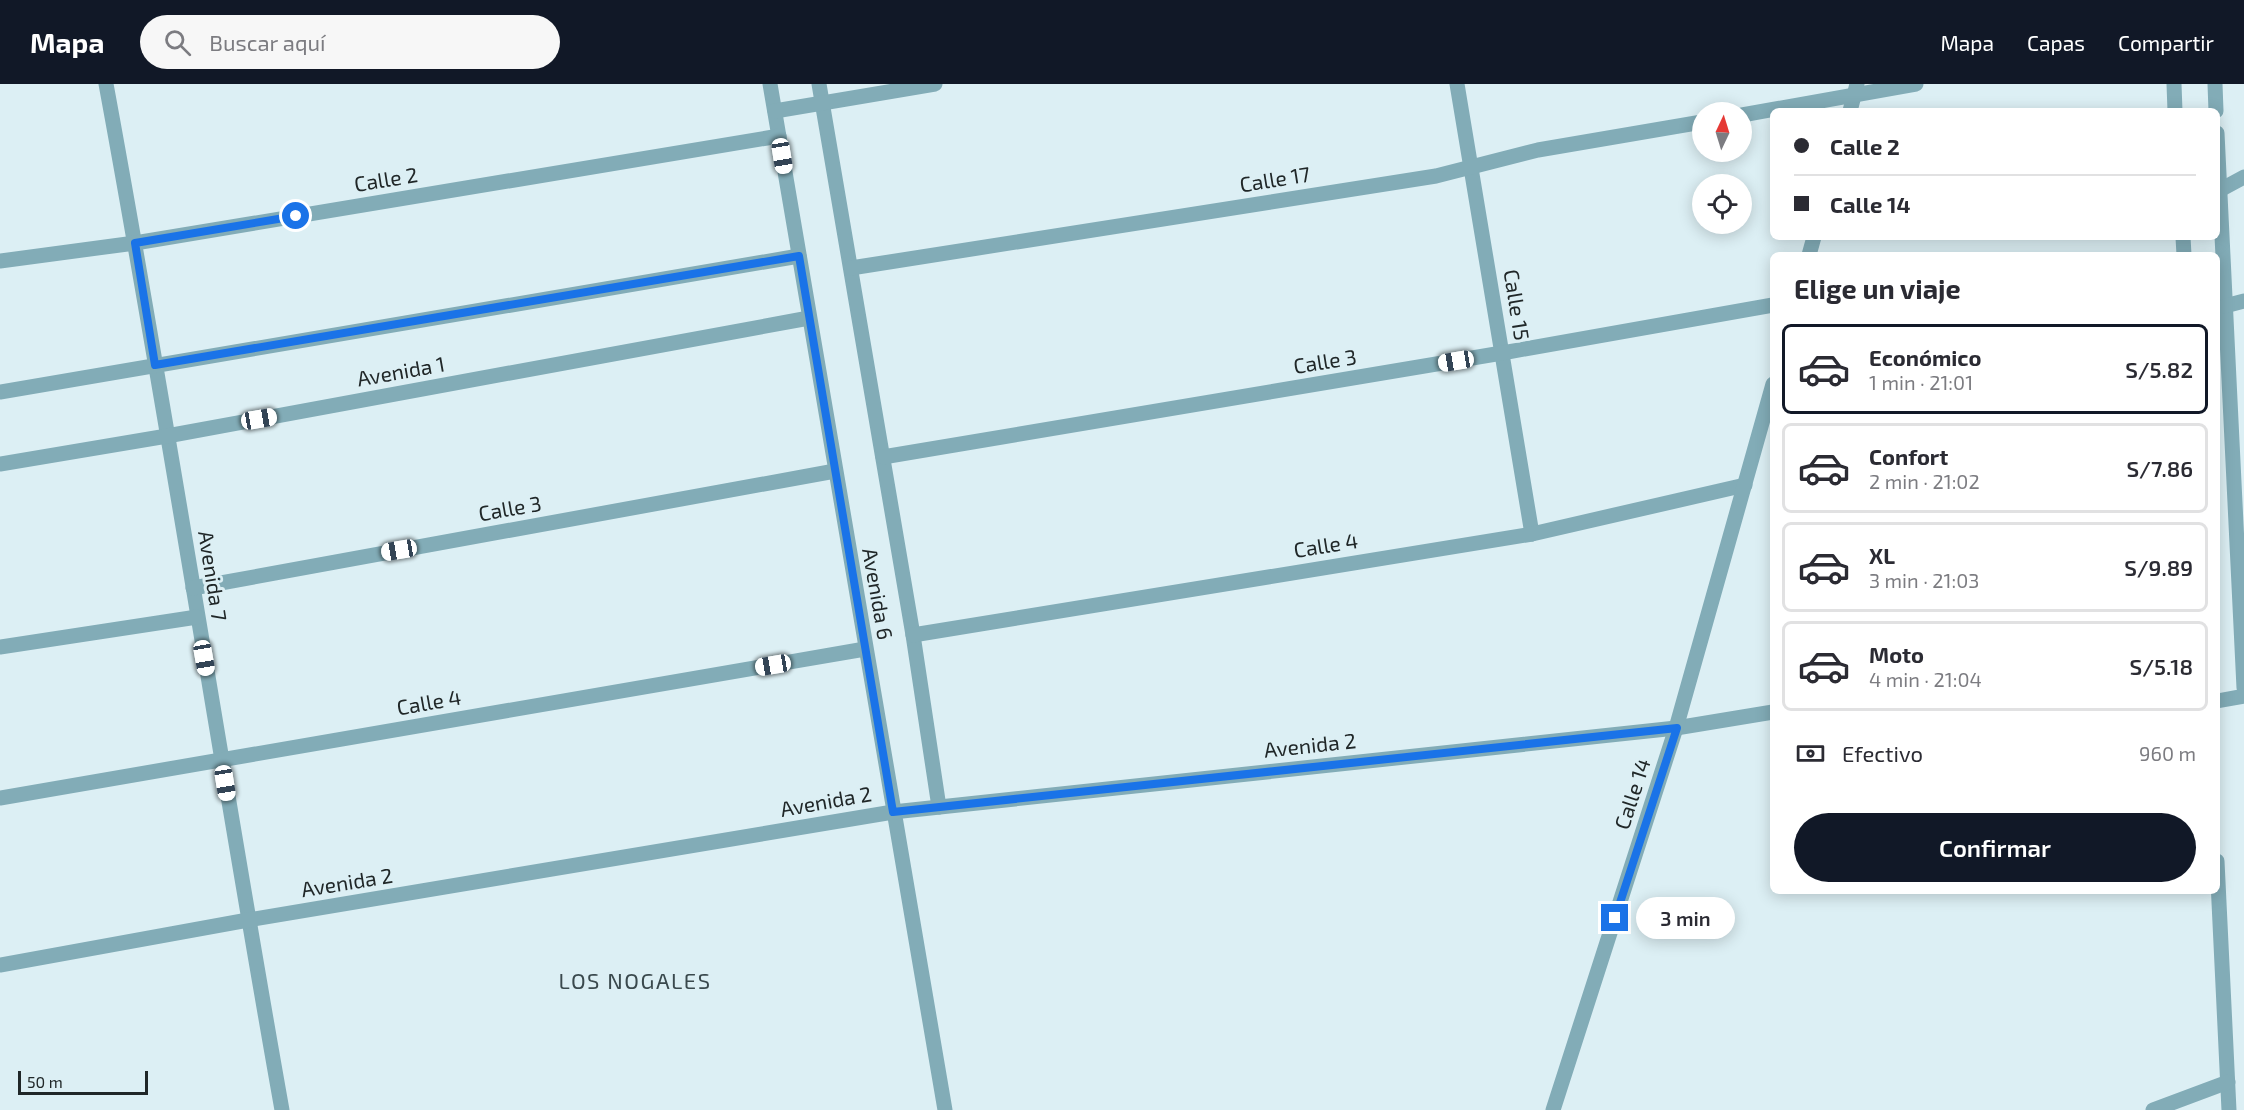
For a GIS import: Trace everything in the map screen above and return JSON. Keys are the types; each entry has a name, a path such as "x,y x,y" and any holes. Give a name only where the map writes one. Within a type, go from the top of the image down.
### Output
{"street":[{"name":"Avenida 7","path":"106,84 282,1110"},
{"name":"Avenida 6","path":"770,84 945,1110"},
{"name":"Avenida 6","path":"819,84 913,635 939,807"},
{"path":"775,111 935,84"},
{"name":"Calle 15","path":"1457,84 1532,534"},
{"path":"1774,108 1856,90 1916,84"},
{"path":"2174,84 2175,108"},
{"path":"2215,84 2216,108"},
{"path":"1851,108 1856,90"},
{"path":"1752,113 1770,109"},
{"name":"Calle 17","path":"851,268 1436,176 1538,150 1692,124"},
{"name":"Calle 2","path":"0,261 135,243 779,136"},
{"path":"2244,177 2220,190 2244,688"},
{"path":"0,392 799,256"},
{"path":"2225,306 2244,301"},
{"name":"Calle 3","path":"883,457 1770,306"},
{"name":"Avenida 1","path":"0,464 167,436 809,318"},
{"name":"Calle 14","path":"1553,1110 1677,728 1770,395"},
{"name":"Calle 3","path":"193,588 835,471"},
{"name":"Calle 4","path":"913,635 1532,534 1745,485"},
{"path":"0,647 197,617"},
{"name":"Calle 4","path":"0,798 865,649"},
{"path":"2220,700 2244,696"},
{"name":"Avenida 2","path":"0,965 248,920 893,812 1677,728 1770,712"},
{"path":"2219,894 2229,1110"},
{"path":"2153,1110 2228,1082"}],"district":[{"name":"LOS NOGALES","path":"635,981"}],"route":[{"path":"296,216 135,243 155,365 799,256 893,812 1677,728 1615,918"}]}
